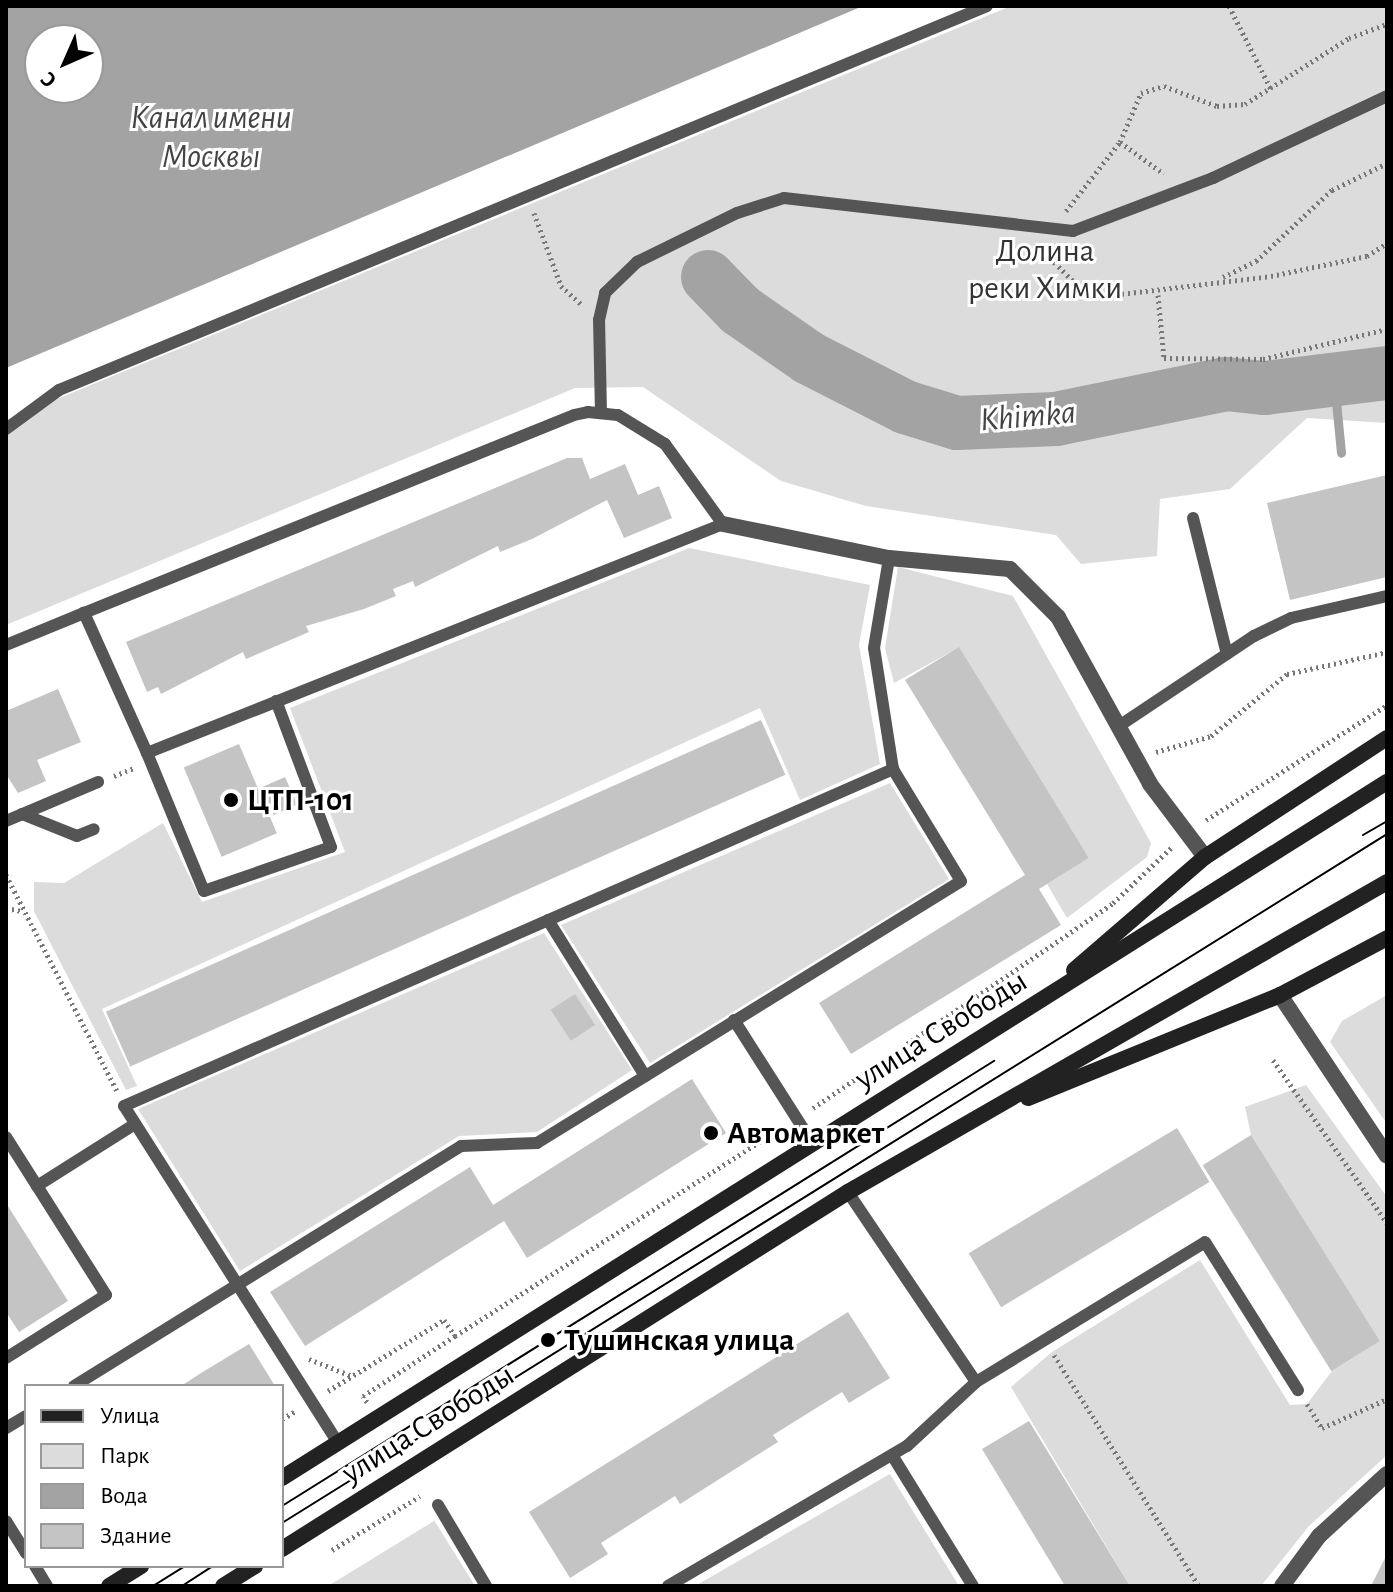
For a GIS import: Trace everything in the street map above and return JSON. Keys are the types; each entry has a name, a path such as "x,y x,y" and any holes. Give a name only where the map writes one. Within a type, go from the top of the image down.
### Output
{"main road":[{"path":"1039,1001 1205,857 1387,738"},
{"name":"улица Свободы","path":"284,1477 1387,782"},
{"name":"улица Свободы","path":"284,1548 848,1192 1387,882"},
{"path":"993,1111 1280,995 1387,938"},
{"path":"109,1586 138,1568"},
{"path":"223,1586 252,1568"}],"street":[{"path":"723,524 889,558 1010,569 1036,587 1140,764 1205,857"},
{"path":"1280,995 1387,1156"},
{"path":"1282,1586 1319,1536 1387,1474"}],"lane":[{"path":"6,429 59,390 987,6"},
{"path":"601,413 599,320 605,293 637,262 784,198 1050,231 1113,221 1387,96"},
{"path":"6,645 574,415 601,413 633,422 673,450 723,524 147,753"},
{"path":"1193,518 1227,654"},
{"path":"77,1384 461,1146 537,1143 961,881 893,769 874,648 889,558"},
{"path":"1119,726 1227,654 1291,618 1387,596"},
{"path":"84,613 204,891 331,847 276,701"},
{"path":"338,1443 125,1106 893,769"},
{"path":"6,821 98,782"},
{"path":"22,814 77,836 94,829"},
{"path":"548,920 645,1076"},
{"path":"734,1020 813,1144"},
{"path":"37,1186 135,1124"},
{"path":"6,1137 106,1295 6,1358"},
{"path":"848,1192 976,1382"},
{"path":"668,1586 892,1455 976,1382 1205,1242 1298,1390"},
{"path":"6,1428 24,1417"},
{"path":"892,1455 973,1586"},
{"path":"438,1505 486,1586"},
{"path":"6,1521 24,1550"},
{"path":"36,1568 47,1586"}],"path":[{"path":"1229,6 1272,91"},
{"path":"1387,24 1349,38 1272,91 1217,106 1154,87 1141,93 1120,142 1050,231 1050,258 1078,286 1104,296 1158,295 1219,279 1367,256 1387,243"},
{"path":"1120,142 1147,158 1177,194"},
{"path":"1219,279 1256,261 1354,175 1387,163"},
{"path":"529,197 561,286 599,320"},
{"path":"1158,295 1164,358 1263,359 1387,329"},
{"path":"1140,764 1170,745 1211,736 1287,674 1387,652"},
{"path":"371,1408 363,1396 797,1118 1113,903 1186,834 1387,705"},
{"path":"6,875 125,1106"},
{"path":"6,908 22,911"},
{"path":"1273,1060 1387,1223"},
{"path":"317,1397 444,1320 455,1336"},
{"path":"1044,1340 1199,1586"},
{"path":"277,1347 353,1376"},
{"path":"1298,1390 1322,1428 1387,1399"},
{"path":"284,1418 306,1405"},
{"path":"332,1550 425,1493 417,1481"}],"green space":[{"name":"Долина реки Химки","path":"1011,6 1387,6 1387,423 1307,418 1230,489 1160,499 1157,556 1081,564 1056,535 866,506 781,481 643,387 575,388 6,625 6,420"},
{"path":"689,548 870,585 859,645 880,764 800,800 760,708 102,1009 137,1086 126,1090 34,911 34,882 64,883 163,823 202,902 345,852 290,708"},
{"path":"898,567 1013,596 1151,843 1147,857 1067,918 1047,884 1089,858 958,648 894,683 885,648"},
{"path":"890,783 949,879 650,1063 561,925"},
{"path":"544,933 632,1070 537,1132 459,1136 240,1271 138,1109"},
{"path":"1387,995 1387,1124 1330,1042 1342,1021"},
{"path":"1306,1085 1387,1197 1387,1455 1309,1526 1261,1586 1130,1586 1011,1387 1052,1352 1200,1260 1290,1405 1307,1404 1332,1371 1379,1341 1251,1135 1245,1107"},
{"path":"890,1474 959,1586 695,1586"},
{"path":"434,1521 475,1586 328,1586"}],"water":[{"name":"Канал имени Москвы","path":"6,6 863,6 6,368"}],"building":[{"path":"567,458 582,458 590,479 625,464 638,495 659,486 672,518 624,538 607,500 532,539 500,552 498,546 415,587 413,581 393,589 396,596 306,626 309,632 246,659 243,652 161,694 158,687 147,692 126,642"},
{"path":"1387,475 1387,577 1290,600 1267,503"},
{"path":"959,647 1089,858 1039,889 1061,925 851,1054 819,1003 1025,875 905,680"},
{"path":"58,689 81,742 37,760 46,781 18,793 6,774 6,711"},
{"path":"761,720 785,775 130,1066 106,1012"},
{"name":"ЦТП-101","path":"239,744 277,833 222,857 184,767"},
{"path":"285,777 297,804 273,815 261,788"},
{"path":"575,994 595,1025 571,1041 551,1010"},
{"path":"692,1079 726,1133 527,1258 504,1221 305,1346 270,1292 470,1167 493,1205"},
{"path":"1177,1128 1209,1182 1001,1307 969,1253"},
{"path":"1251,1135 1380,1341 1331,1371 1203,1165"},
{"path":"6,1203 68,1301 19,1332 6,1312"},
{"path":"848,1312 890,1378 849,1403 842,1392 773,1435 778,1442 680,1504 675,1496 601,1543 608,1554 570,1578 529,1512"},
{"path":"249,1344 274,1384 184,1384"},
{"path":"1029,1421 1130,1586 1065,1586 982,1449"},
{"path":"1387,1554 1387,1586 1371,1586"}],"waterway":[{"name":"Khimka","path":"708,277 740,310 809,358 905,407 957,423 1056,419 1226,384 1265,388 1387,373"},
{"path":"1334,381 1341,453"}],"tram line":[{"path":"1363,835 1387,821"},
{"path":"284,1522 1387,834"},
{"path":"284,1505 994,1061"},
{"path":"153,1586 182,1568"},
{"path":"182,1586 210,1568"}],"place":[{"name":"ЦТП-101","path":"231,800"},
{"name":"Автомаркет","path":"711,1133"},
{"name":"Тушинская улица","path":"548,1340"}]}
